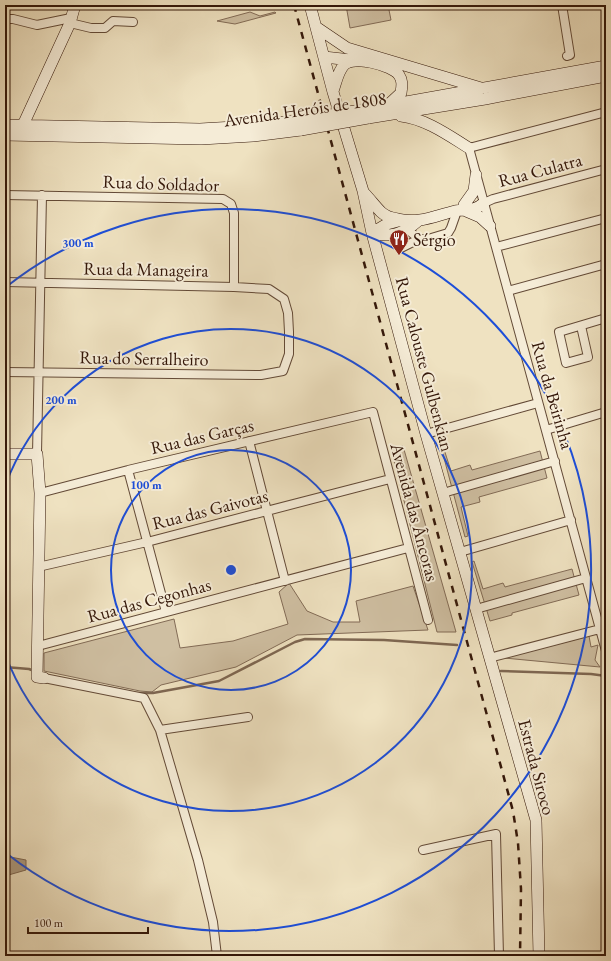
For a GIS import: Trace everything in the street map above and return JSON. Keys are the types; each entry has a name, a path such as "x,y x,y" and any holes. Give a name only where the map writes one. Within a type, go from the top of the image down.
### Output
{"street":[{"path":"23,125 70,20 75,5"},
{"name":"Rua Calouste Gulbenkian","path":"310,5 333,92 363,191 377,254 426,434 490,660"},
{"path":"562,5 570,55 567,56"},
{"path":"5,19 13,18 37,24 70,20 91,28 105,28 113,21 133,22"},
{"path":"316,27 347,48 483,88"},
{"path":"324,58 338,50 347,48"},
{"path":"324,58 371,62 389,68 398,74 402,83 402,93 390,110 426,123 469,148 606,112"},
{"path":"333,92 338,76 344,65 351,60"},
{"name":"Avenida Heróis de 1808","path":"390,110 483,88 606,66"},
{"name":"Avenida Heróis de 1808","path":"5,135 201,139 253,136 300,125 390,110 485,99 606,76"},
{"name":"Avenida Heróis de 1808","path":"5,125 200,129 300,125"},
{"name":"Rua da Beirinha","path":"469,148 606,651"},
{"name":"Rua Culatra","path":"484,204 493,199 606,169"},
{"path":"401,248 419,239 428,239 448,233 474,191 476,175"},
{"path":"363,191 382,213 405,225 419,239"},
{"name":"Rua do Soldador","path":"5,195 223,199 231,204 234,213 234,287"},
{"path":"42,195 37,454 40,493 38,567 38,662 40,676 144,698 160,730 198,860 212,922 217,956"},
{"path":"372,233 387,224 405,225 462,209 477,209 484,204"},
{"path":"462,209 480,217 490,226"},
{"path":"496,247 606,218"},
{"path":"377,254 381,243 393,236 405,225"},
{"path":"372,233 393,236"},
{"path":"508,292 606,264"},
{"name":"Rua da Manageira","path":"5,282 269,289 284,299 288,313 289,354 282,370"},
{"path":"581,326 588,357 566,363 559,332 606,318"},
{"name":"Rua do Serralheiro","path":"5,372 261,375 282,370"},
{"path":"426,434 538,402"},
{"name":"Rua das Garças","path":"40,493 128,470 372,412"},
{"name":"Avenida das Âncoras","path":"372,412 428,620"},
{"path":"546,430 606,412"},
{"path":"249,441 285,581"},
{"path":"5,454 37,454"},
{"path":"443,493 555,461"},
{"path":"128,470 166,612"},
{"name":"Rua das Gaivotas","path":"38,567 147,542 390,479"},
{"path":"460,552 571,520"},
{"name":"Rua das Cegonhas","path":"38,646 408,548"},
{"path":"476,609 586,578"},
{"path":"490,660 600,629"},
{"name":"Estrada Siroco","path":"490,660 536,820 538,956"},
{"path":"160,730 248,717"},
{"path":"423,850 496,834 498,956"}],"shaded area":[{"path":"346,5 388,5 391,20 350,28"},
{"path":"250,12 260,16 276,13 235,24 217,21"},
{"path":"440,443 442,443 451,471 470,465 472,470 540,451 547,478 479,497 480,502 461,507 468,536 465,537"},
{"path":"403,446 456,632 437,632 391,449"},
{"path":"474,561 483,589 503,583 505,587 572,569 579,595 512,613 512,615 490,621 472,562"},
{"path":"289,583 307,611 333,622 360,622 356,601 413,586 428,630 297,635 236,667 161,685 152,692 140,691 44,671 44,653 174,619 180,648 233,641 288,624 279,592"},
{"path":"589,636 591,647 598,645 595,660 600,667 504,658"},
{"path":"5,856 26,860 26,870 5,876"}],"waterway":[{"path":"137,693 153,693 219,681 295,642 305,639 384,640 457,645"},
{"path":"5,667 29,669 34,671"},
{"path":"501,671 591,674 606,676"}],"railway":[{"path":"294,5 513,811 518,843 521,889 520,956"}],"place":[{"name":"Sérgio","path":"399,256"}]}
